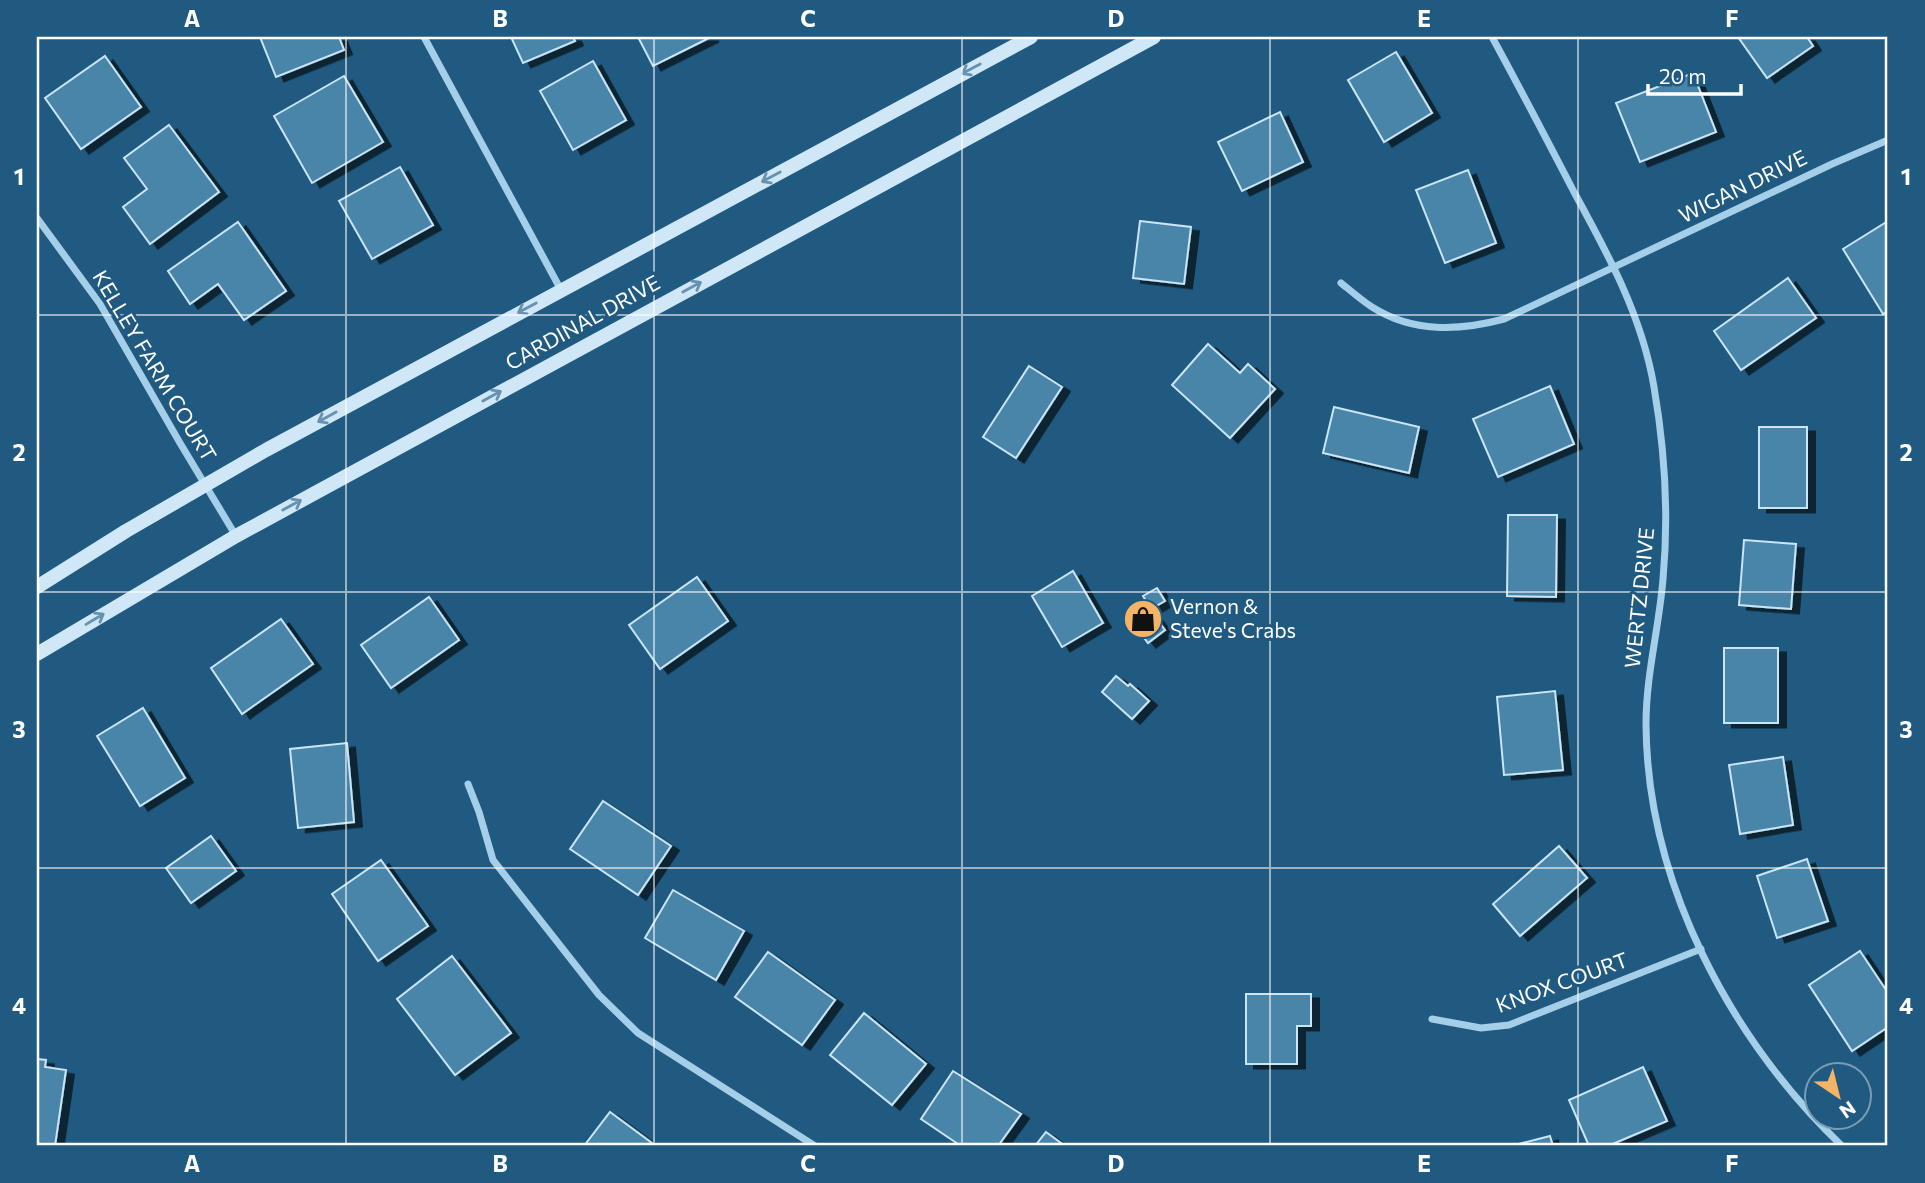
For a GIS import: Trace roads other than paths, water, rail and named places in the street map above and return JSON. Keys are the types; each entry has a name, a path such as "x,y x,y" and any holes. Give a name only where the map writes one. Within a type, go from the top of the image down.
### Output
{"main road":[{"name":"CARDINAL DRIVE","path":"37,587 205,484 1031,37"},
{"name":"CARDINAL DRIVE","path":"37,654 236,536 1154,37"}],"street":[{"path":"424,37 561,290"},
{"name":"WERTZ DRIVE","path":"1492,37 1615,268 1636,318 1653,382 1664,449 1667,516 1663,583 1649,673 1646,723 1650,785 1661,843 1683,910 1726,999 1773,1070 1819,1124 1842,1146"},
{"name":"WIGAN DRIVE","path":"1341,283 1373,308 1404,321 1438,328 1472,327 1504,319 1888,140"},
{"name":"KELLEY FARM COURT","path":"37,218 100,304 236,536"},
{"path":"468,784 493,860 599,995 638,1033 815,1146"},
{"name":"KNOX COURT","path":"1432,1019 1481,1028 1509,1025 1701,949"}],"place":[{"name":"Vernon & Steve's Crabs","path":"1143,619"}]}
